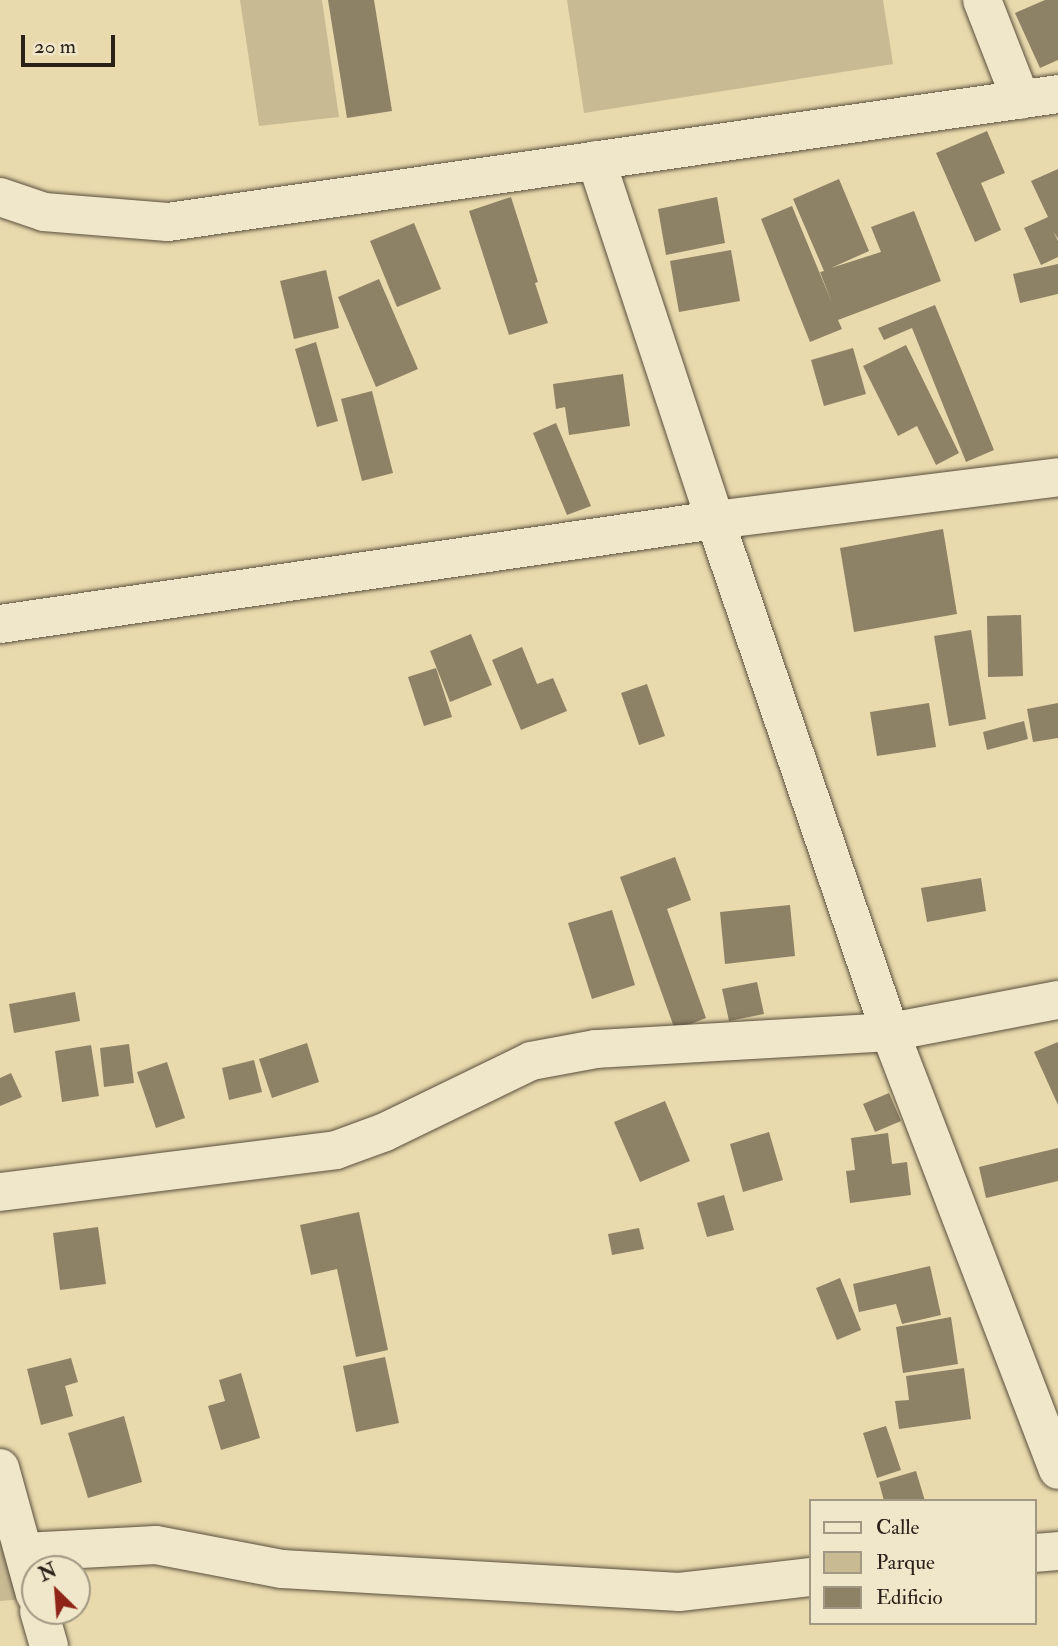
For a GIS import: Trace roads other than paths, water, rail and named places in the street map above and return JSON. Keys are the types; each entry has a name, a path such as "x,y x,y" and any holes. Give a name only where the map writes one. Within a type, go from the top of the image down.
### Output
{"street":[{"path":"982,0 1021,100"},
{"path":"0,197 44,212 168,222 1058,94"},
{"path":"596,160 715,520 890,1032 1058,1470"},
{"path":"0,624 715,520 1058,477"},
{"path":"0,1192 336,1150 385,1132 531,1061 596,1049 890,1032 1058,1000"},
{"path":"0,1468 25,1555"},
{"path":"24,1552 156,1545 282,1569 679,1592 810,1577"},
{"path":"1037,1553 1058,1551"},
{"path":"44,1625 49,1646"}]}
